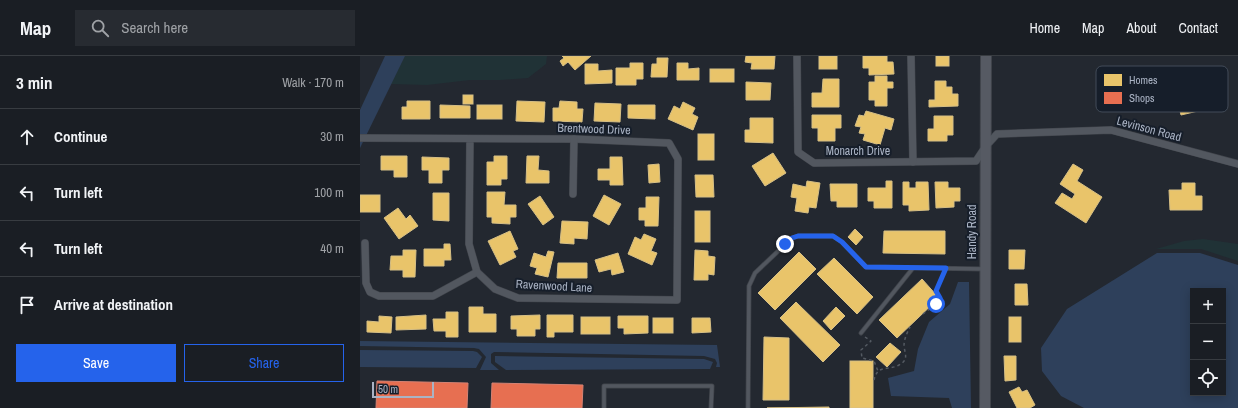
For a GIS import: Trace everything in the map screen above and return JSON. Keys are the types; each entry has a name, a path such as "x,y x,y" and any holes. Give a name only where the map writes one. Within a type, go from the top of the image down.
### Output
{"street":[{"name":"Monarch Drive","path":"797,56 798,152 814,163 976,161 986,146"},
{"path":"911,56 913,162"},
{"name":"Handy Road","path":"985,408 986,56"},
{"name":"Levinson Road","path":"986,146 997,134 1111,130 1238,164"},
{"name":"Brentwood Drive","path":"360,138 574,139 669,143 678,159 676,300"},
{"name":"Ravenwood Lane","path":"470,139 469,244 477,272 494,289 518,298 676,300"},
{"path":"573,194 574,139"},
{"path":"365,243 366,283 370,292 379,296 433,296 477,272"}],"lane":[{"path":"748,408 749,286 755,273 792,238 798,236 833,236 842,242 866,267 985,269"},
{"path":"861,333 913,268"},
{"path":"604,408 604,386 712,386 711,408"}],"path":[{"path":"922,314 939,300 939,296 936,291 946,268"},
{"path":"874,380 878,371 883,368 894,368 904,362 907,354 904,342 910,327"},
{"path":"861,333 871,341 861,350 862,358 874,361 878,371"}],"shaded area":[{"path":"405,56 547,56 546,64 528,78 470,80 427,85 391,84"},
{"path":"1203,239 1238,244 1238,261 1201,249 1156,249 1184,241"}],"water":[{"path":"385,56 405,56 360,148 360,110"},
{"path":"1157,253 1200,253 1238,265 1238,408 1084,408 1061,396 1042,371 1041,348 1067,309"},
{"path":"958,282 969,282 971,408 952,408 949,398 891,396 888,378 914,371 918,349 929,322 950,304"},
{"path":"360,341 717,345 720,367 716,367 717,363 715,359 704,356 494,352 491,354 491,363 499,370 480,370 486,357 479,349 360,346"},
{"path":"360,350 473,351 477,352 482,357 476,368 360,367"},
{"path":"495,356 704,359 713,362 710,369 506,370 495,362"}],"building: Homes":[{"path":"562,56 591,56 575,70 568,62 563,66 560,61 564,58"},
{"path":"746,56 775,56 774,69 751,69 752,63 745,62"},
{"path":"819,56 837,56 837,69 819,69"},
{"path":"863,56 887,56 887,62 893,62 894,74 869,75 869,68 863,68"},
{"path":"936,56 949,56 949,66 936,66"},
{"path":"657,58 668,58 667,77 651,77 652,64 657,64"},
{"path":"630,63 643,63 643,79 636,79 636,85 616,85 616,68 630,68"},
{"path":"677,63 688,63 688,69 699,68 699,80 677,80"},
{"path":"585,64 598,64 598,71 612,70 612,83 585,84"},
{"path":"710,69 734,69 734,82 710,82"},
{"path":"875,76 887,76 887,82 893,82 893,88 887,88 887,106 875,106 875,100 869,100 869,82 875,82"},
{"path":"823,79 839,79 839,107 812,107 812,93 822,93"},
{"path":"935,81 946,81 946,87 952,87 952,94 958,94 958,106 929,107 929,100 935,100"},
{"path":"746,82 771,83 770,100 746,100"},
{"path":"463,95 473,95 473,104 463,104"},
{"path":"407,101 430,101 430,119 402,119 402,107 407,107"},
{"path":"517,101 545,102 544,122 516,121"},
{"path":"560,101 577,102 577,109 583,109 582,122 553,121 553,108 559,108"},
{"path":"683,102 695,108 692,114 698,117 693,130 668,119 674,106 680,109"},
{"path":"595,103 621,104 620,122 594,121"},
{"path":"440,105 470,106 470,118 440,118"},
{"path":"477,105 502,105 502,119 477,119"},
{"path":"628,105 655,105 655,119 628,118"},
{"path":"866,111 894,119 891,130 885,128 880,145 863,140 865,134 859,133 861,127 855,126 859,115 864,116"},
{"path":"1180,112 1194,112 1181,115"},
{"path":"812,115 841,115 841,128 835,128 835,141 818,141 818,128 812,128"},
{"path":"934,116 953,116 953,135 947,135 947,141 928,141 928,129 934,129"},
{"path":"750,118 773,118 773,143 745,142 745,130 750,130"},
{"path":"698,134 714,134 714,160 698,160"},
{"path":"773,153 786,173 765,186 752,166"},
{"path":"381,156 407,156 407,177 394,177 394,170 381,170"},
{"path":"494,156 507,156 507,179 501,179 501,185 487,185 487,162 494,162"},
{"path":"527,156 539,156 538,170 549,171 549,183 526,183"},
{"path":"422,157 449,158 449,170 442,170 442,183 429,183 429,170 422,170"},
{"path":"610,157 622,157 623,185 610,185 610,180 598,180 598,169 610,169"},
{"path":"659,164 660,182 649,183 648,165"},
{"path":"1073,164 1083,170 1077,181 1102,197 1086,223 1055,203 1062,193 1072,199 1075,194 1060,184"},
{"path":"695,175 713,175 714,197 696,197"},
{"path":"807,181 820,183 816,208 809,207 808,213 795,211 797,198 791,197 793,184 806,187"},
{"path":"886,181 892,181 892,208 874,208 874,201 868,201 868,188 886,188"},
{"path":"903,182 909,182 909,188 916,188 916,182 928,182 929,210 909,211 909,205 903,205"},
{"path":"935,182 948,182 948,188 960,188 960,201 954,201 954,207 936,208"},
{"path":"1182,183 1195,183 1195,196 1202,196 1202,210 1170,210 1169,190 1182,190"},
{"path":"830,184 857,184 857,207 837,207 837,201 831,201"},
{"path":"487,192 505,192 504,205 516,205 516,217 510,217 510,224 492,223 492,217 487,217"},
{"path":"433,193 449,193 449,221 433,220"},
{"path":"360,195 380,195 380,212 360,212"},
{"path":"604,195 621,204 609,225 593,216"},
{"path":"540,196 554,217 543,225 528,204"},
{"path":"646,197 659,197 658,226 645,226 645,220 639,220 639,208 646,208"},
{"path":"398,208 406,219 410,215 418,226 399,239 384,218"},
{"path":"695,211 710,211 710,242 695,242"},
{"path":"562,221 588,222 587,239 574,238 574,244 560,243"},
{"path":"855,229 863,237 856,245 848,237"},
{"path":"510,231 518,249 513,251 516,257 500,265 488,241"},
{"path":"884,231 945,231 945,254 883,253"},
{"path":"644,234 656,239 651,251 657,253 652,265 628,254 635,237 641,240"},
{"path":"444,244 450,244 451,260 444,260 444,266 424,266 424,249 444,249"},
{"path":"403,250 416,250 415,277 403,277 403,270 390,270 391,256 403,256"},
{"path":"695,250 708,251 708,256 715,257 714,275 708,274 708,280 694,280"},
{"path":"1009,250 1025,250 1024,269 1009,269"},
{"path":"548,251 554,252 548,277 535,274 537,268 530,266 534,253 546,257"},
{"path":"799,252 816,269 775,310 758,293"},
{"path":"618,253 624,272 612,275 611,269 599,272 595,260"},
{"path":"834,258 873,297 857,314 817,274"},
{"path":"558,263 587,263 587,278 557,278"},
{"path":"922,279 939,298 897,338 879,320"},
{"path":"1015,284 1027,284 1028,305 1015,305"},
{"path":"796,302 840,345 823,362 780,318"},
{"path":"469,307 483,307 483,314 496,314 496,332 469,332"},
{"path":"836,307 845,316 831,330 823,321"},
{"path":"446,312 458,312 458,337 446,337 446,331 434,331 433,319 446,319"},
{"path":"426,315 426,329 396,330 396,317"},
{"path":"540,315 540,329 535,329 535,336 517,336 517,329 511,329 511,316"},
{"path":"547,315 573,315 573,332 554,332 554,337 547,337"},
{"path":"379,316 392,317 391,333 367,332 367,321 379,322"},
{"path":"618,316 648,316 648,333 624,334 624,328 618,328"},
{"path":"581,317 610,317 610,334 581,334"},
{"path":"1009,317 1021,317 1021,342 1009,342"},
{"path":"653,318 673,318 673,333 653,333"},
{"path":"692,318 710,318 711,332 692,333"},
{"path":"764,337 789,338 789,400 763,400"},
{"path":"890,343 901,352 887,367 876,357"},
{"path":"1004,356 1016,356 1016,380 1005,381"},
{"path":"850,361 873,361 873,408 850,408"},
{"path":"1019,387 1022,392 1027,390 1035,405 1030,408 1017,408 1009,392"},
{"path":"829,407 829,408 767,408"}],"building: Shops":[{"path":"377,381 468,383 467,408 376,408"},
{"path":"492,383 583,385 582,408 491,408"}],"route":[{"path":"785,244 792,238 798,236 833,236 842,242 866,267 946,268 936,291 940,298 936,304"}]}
